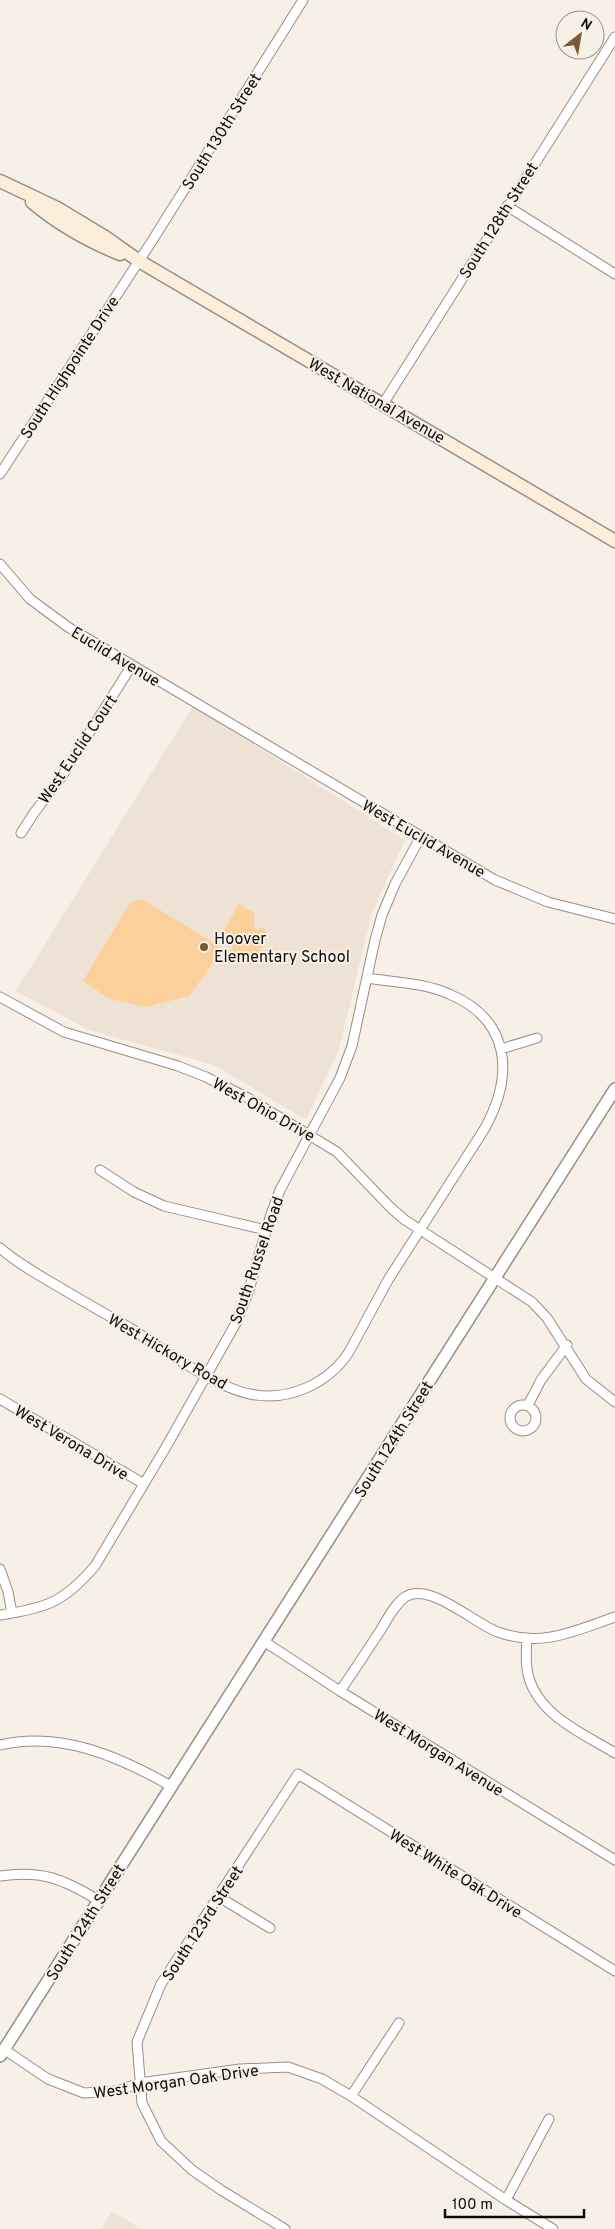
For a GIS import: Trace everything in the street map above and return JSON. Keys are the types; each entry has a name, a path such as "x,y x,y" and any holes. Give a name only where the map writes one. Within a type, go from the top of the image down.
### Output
{"main road":[{"name":"West National Avenue","path":"0,181 22,193 51,219 74,233 98,245 139,261 615,541"}],"street":[{"name":"South 130th Street","path":"139,261 303,0"},
{"name":"South 128th Street","path":"383,404 615,37"},
{"path":"508,206 615,274"},
{"name":"South Highpointe Drive","path":"0,474 139,261"},
{"name":"Euclid Avenue","path":"0,564 22,591 43,610 245,732"},
{"name":"West Euclid Court","path":"21,833 62,776 132,665"},
{"name":"West Euclid Avenue","path":"245,732 510,887 548,902 615,919"},
{"name":"South Russel Road","path":"0,1615 50,1604 64,1597 80,1583 100,1558 236,1323 248,1293 266,1230 280,1190 335,1088 352,1046 382,915 395,884 421,836"},
{"path":"367,978 442,991 462,1000 474,1008 489,1025 501,1049 537,1038"},
{"name":"West Ohio Drive","path":"1,999 46,1024 78,1038 178,1066 206,1077 309,1134 337,1152 391,1208 419,1230 496,1277 532,1302 548,1318 567,1345 586,1379 615,1402"},
{"name":"West Hickory Road","path":"0,1248 31,1270 207,1376 238,1391 268,1396 301,1390 326,1376 340,1365 349,1352 373,1305 485,1128 500,1094 504,1071 501,1049"},
{"name":"South 124th Street","path":"2,2053 170,1786 265,1642 615,1089"},
{"path":"100,1170 134,1192 164,1206 266,1230"},
{"path":"528,1406 541,1380 567,1345"},
{"name":"West Verona Drive","path":"0,1399 144,1484"},
{"path":"0,1569 8,1592 12,1613"},
{"path":"340,1691 394,1609 406,1596 421,1594 444,1601 475,1621 498,1632 526,1640 555,1638 615,1617"},
{"path":"526,1640 529,1678 535,1694 545,1707 558,1718 615,1754"},
{"name":"West Morgan Avenue","path":"265,1642 340,1691 615,1860"},
{"path":"0,1745 25,1741 76,1745 119,1758 170,1786"},
{"name":"South 123rd Street","path":"284,2229 199,2175 161,2141 142,2103 137,2042 161,1984 298,1774"},
{"name":"West White Oak Drive","path":"298,1774 615,1971"},
{"path":"0,1876 34,1873 46,1875 70,1884 98,1900"},
{"path":"219,1897 270,1928"},
{"path":"351,2096 399,2022"},
{"name":"West Morgan Oak Drive","path":"2,2053 48,2079 84,2093 117,2091 140,2083 240,2069 288,2067 322,2079 351,2096 506,2200 553,2229"},
{"path":"506,2200 549,2119"}],"shaded area":[{"name":"Hoover Elementary School","path":"193,706 405,840 372,912 339,1049 306,1120 214,1065 89,1030 16,991"},
{"path":"142,899 223,949 189,996 146,1007 110,999 83,981 130,903"},
{"path":"239,904 254,913 254,928 258,930 262,927 265,929 268,937 251,966 230,954 234,943 221,935"},
{"path":"112,2211 141,2229 101,2229"}],"place":[{"name":"Hoover Elementary School","path":"204,947"}]}
